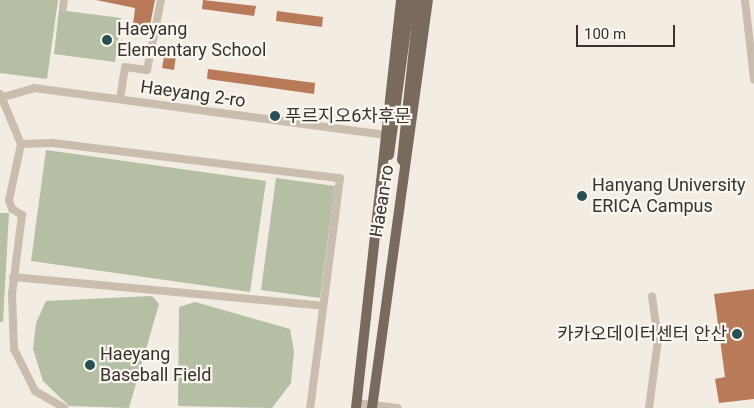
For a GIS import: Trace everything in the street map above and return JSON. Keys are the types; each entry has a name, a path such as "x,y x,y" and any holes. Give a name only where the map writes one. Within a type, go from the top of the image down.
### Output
{"main road":[{"name":"Haean-ro","path":"356,405 386,164 384,135 401,0"},
{"path":"386,164 410,0"},
{"path":"403,166 402,134 419,0"},
{"name":"Haean-ro","path":"372,406 403,166 411,142 428,0"}],"street":[{"path":"120,99 125,67 147,70 161,0"},
{"path":"745,0 754,79"},
{"name":"Haeyang 2-ro","path":"1,97 34,88 384,135"},
{"path":"1,97 21,144 9,200 12,209 22,215 13,277 14,349 35,391 65,408"},
{"path":"21,144 53,143 340,178 310,408"},
{"path":"13,277 323,306"},
{"path":"649,408 658,340 652,296"},
{"path":"356,405 398,408"}],"green space":[{"path":"0,0 58,0 47,79 0,73"},
{"path":"59,10 121,18 115,62 54,54"},
{"path":"46,150 266,181 250,292 31,261"},
{"path":"276,178 335,186 320,298 261,290"},
{"path":"0,213 9,213 3,322 0,322"},
{"name":"Haeyang Baseball Field","path":"152,296 159,304 129,408 69,406 43,381 33,349 36,323 46,301"},
{"path":"195,302 290,329 294,351 291,383 272,408 178,406 179,307"}],"building":[{"name":"Haeyang Elementary School","path":"96,0 155,0 148,35 132,33 135,8"},
{"path":"203,0 256,6 254,16 202,9"},
{"path":"277,11 323,17 322,27 276,21"},
{"path":"166,46 186,49 185,57 176,56 174,70 162,68"},
{"path":"208,69 315,83 314,94 207,79"},
{"name":"카카오데이터센터 안산","path":"754,289 754,399 719,403 715,379 725,377 714,294"}],"place":[{"name":"Haeyang Elementary School","path":"107,40"},
{"name":"푸르지오6차후문","path":"275,116"},
{"name":"Hanyang University ERICA Campus","path":"582,196"},
{"name":"카카오데이터센터 안산","path":"737,334"},
{"name":"Haeyang Baseball Field","path":"90,365"}]}
